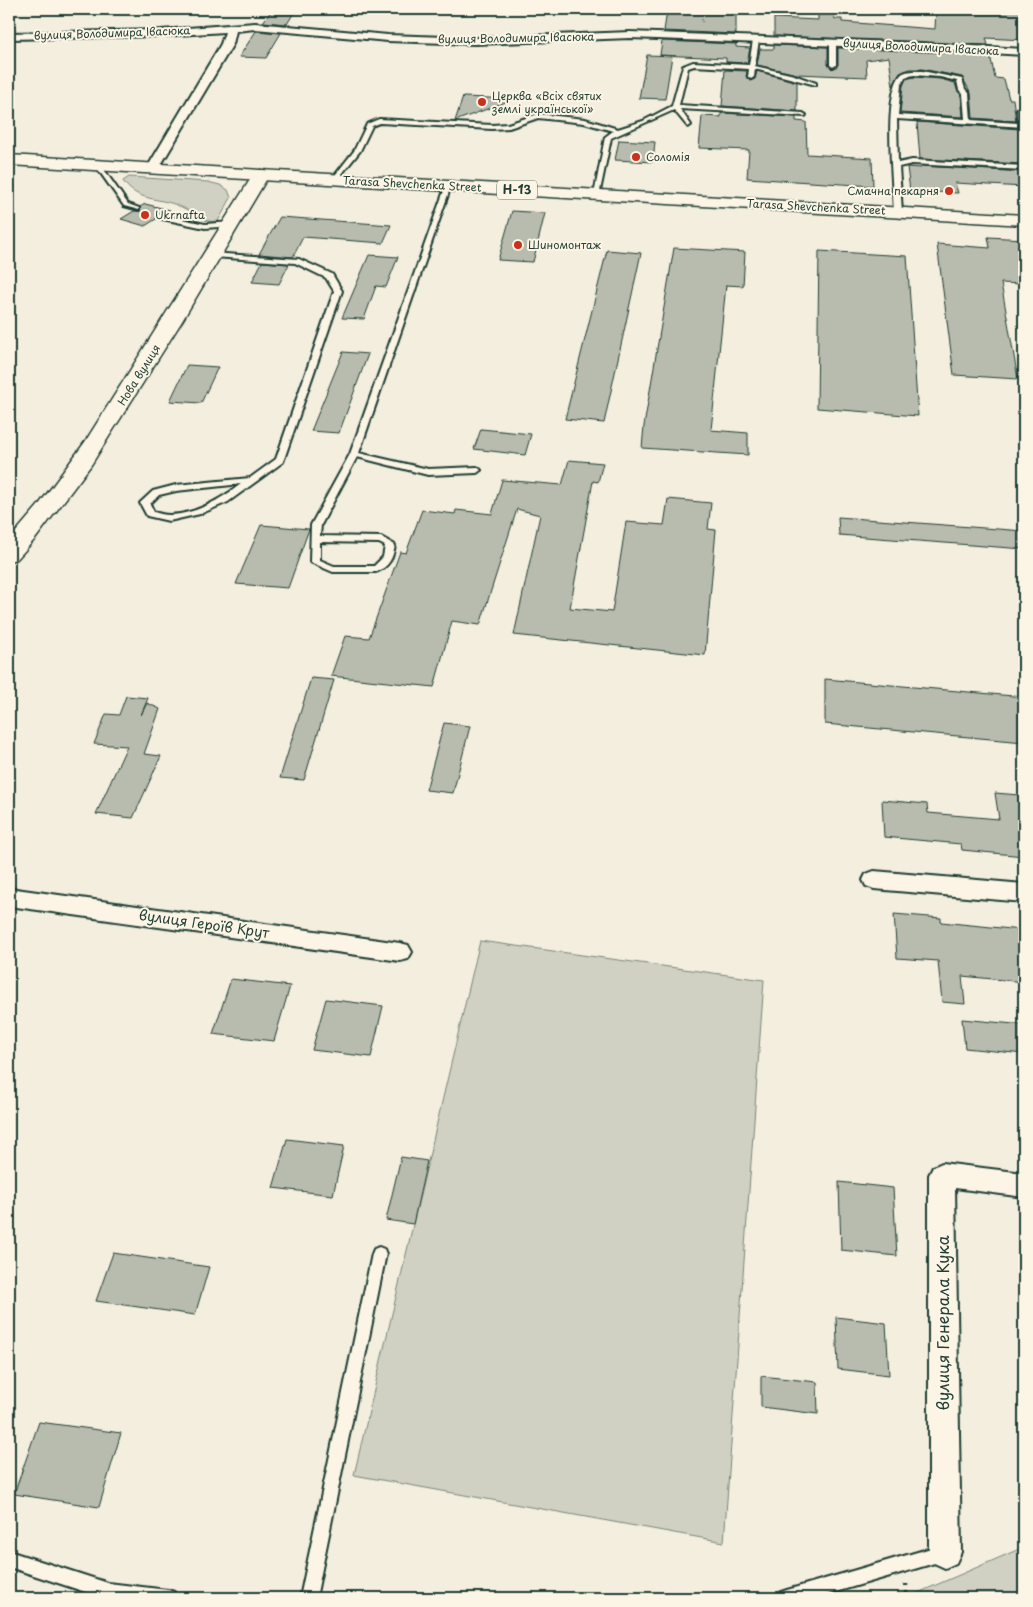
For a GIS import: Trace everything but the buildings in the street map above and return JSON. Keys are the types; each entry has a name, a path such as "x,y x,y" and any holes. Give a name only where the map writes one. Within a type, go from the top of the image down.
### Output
{"main road":[{"name":"Tarasa Shevchenka Street","path":"9,160 153,168 258,180 335,179 1024,220"},
{"name":"Нова вулиця","path":"9,554 40,520 91,451 214,255 258,180"}],"street":[{"name":"вулиця Володимира Івасюка","path":"9,36 161,33 275,26 388,38 475,41 559,40 630,35 1024,52"},
{"path":"153,168 227,44 231,29"},
{"path":"874,880 1024,893"},
{"name":"вулиця Героїв Крут","path":"9,897 400,952"},
{"name":"вулиця Генерала Кука","path":"945,1552 942,1175 1024,1185"}],"lane":[{"path":"751,77 756,40"},
{"path":"833,43 833,65"},
{"path":"674,107 685,67 693,64 752,67 792,76 814,84"},
{"path":"898,212 894,124 897,86 903,75 910,73 928,74 950,76 960,80 962,90 966,93 968,121"},
{"path":"674,107 688,125"},
{"path":"597,195 608,137 618,131 645,122 674,107 803,115"},
{"path":"896,117 1023,125 1020,109"},
{"path":"335,179 357,152 369,125 379,121 492,127 509,126 538,116 585,121 618,131"},
{"path":"896,164 912,162 1024,168"},
{"path":"98,165 126,205 137,209"},
{"path":"316,539 382,540 390,545 388,558 376,569 333,569 315,562 316,525 354,454 448,186"},
{"path":"161,216 205,226 232,224"},
{"path":"214,255 296,261 329,276 338,291 280,460 254,480 225,500 197,512 169,518 150,514 145,503 156,493 176,488 254,480"},
{"path":"354,454 428,472 477,470"},
{"path":"308,1598 380,1254"},
{"path":"787,1598 945,1552"},
{"path":"9,1560 108,1591 168,1598"}],"shaded area":[{"path":"129,177 208,182 220,185 228,190 231,198 218,221 207,221 179,206 142,196 129,188 123,181"},
{"path":"480,941 764,980 724,1542 354,1475"},
{"path":"1024,1547 1024,1598 906,1598"}],"place":[{"name":"Церква «Всіх святих землі української»","path":"482,102"},
{"name":"Соломiя","path":"636,157"},
{"name":"Смачна пекарня","path":"949,191"},
{"name":"Ukrnafta","path":"145,215"},
{"name":"Шиномонтаж","path":"518,245"}]}
